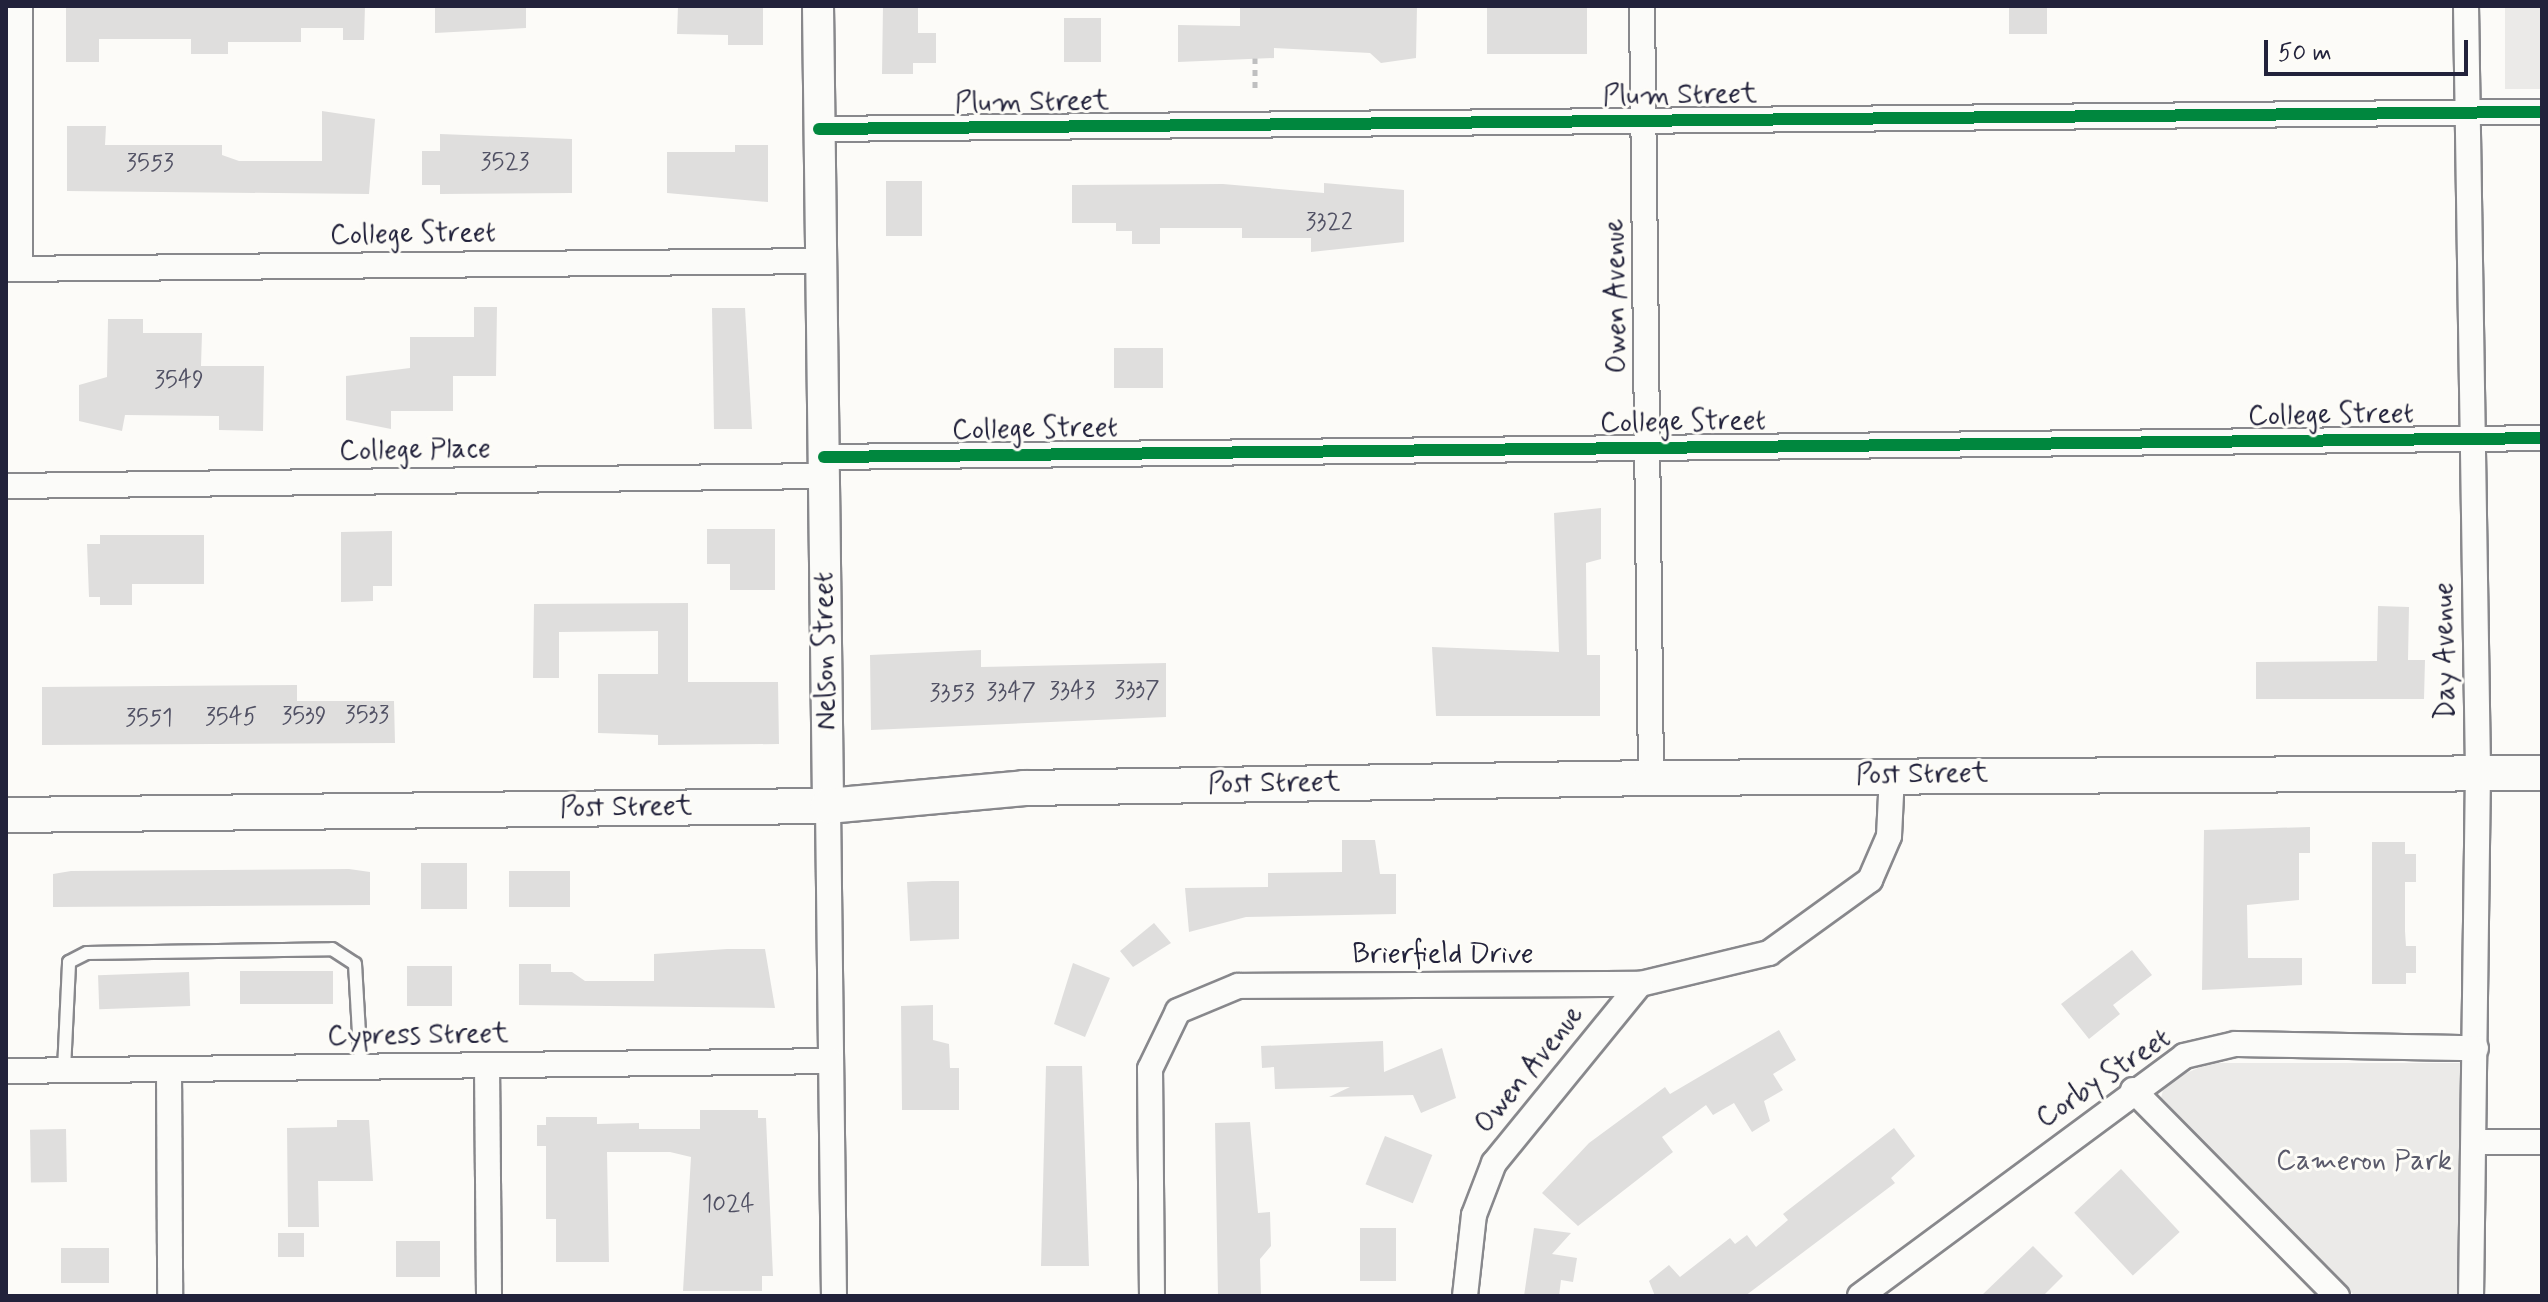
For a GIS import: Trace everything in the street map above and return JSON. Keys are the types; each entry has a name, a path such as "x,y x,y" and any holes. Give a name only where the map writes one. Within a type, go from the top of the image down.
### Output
{"main road":[{"name":"Post Street","path":"6,815 828,806 1024,788 1892,775 2542,773"}],"street":[{"path":"13,268 20,6"},
{"name":"Nelson Street","path":"818,6 834,1296"},
{"name":"Owen Avenue","path":"1642,6 1651,447 1651,778"},
{"name":"Day Avenue","path":"2466,6 2478,771 2476,1142 2471,1296"},
{"name":"Plum Street","path":"819,129 2542,112"},
{"name":"College Street","path":"13,268 820,261"},
{"name":"College Street","path":"824,467 1651,447 2542,438"},
{"name":"College Place","path":"6,486 824,467"},
{"name":"Brierfield Drive","path":"1152,1296 1150,1069 1178,1011 1205,994 1238,986 1640,984 1769,953 1842,905 1870,880 1889,836 1892,775"},
{"name":"Owen Avenue","path":"1465,1296 1474,1215 1494,1163 1640,984"},
{"name":"Corby Street","path":"1860,1296 2133,1090 2184,1056 2235,1044 2476,1048"},
{"name":"Cypress Street","path":"6,1071 831,1061"},
{"path":"487,1065 489,1296"},
{"path":"169,1070 170,1296"},
{"path":"2133,1090 2337,1296"},
{"path":"2476,1142 2542,1142"}],"lane":[{"path":"64,1070 69,962 87,953 332,949 355,964 361,1067"}],"path":[{"path":"1255,58 1255,89"}],"green space":[{"path":"2505,6 2542,6 2542,89 2505,89"},
{"name":"Cameron Park","path":"2210,1063 2465,1063 2464,1296 2355,1296 2161,1098 2165,1082"}],"building":[{"path":"66,6 365,6 364,40 343,40 343,28 301,28 301,42 228,42 228,54 191,54 191,39 99,39 99,62 66,62"},
{"path":"435,6 526,6 526,28 435,33"},
{"path":"678,6 763,6 763,45 728,45 728,35 677,34"},
{"path":"883,6 918,6 918,33 936,33 936,63 913,63 913,74 882,74"},
{"path":"1240,6 1417,6 1416,58 1381,63 1370,53 1274,48 1274,58 1178,62 1178,25 1240,26"},
{"path":"1487,6 1587,6 1587,54 1487,54"},
{"path":"2009,6 2047,6 2047,34 2009,34"},
{"path":"1064,18 1101,18 1101,62 1064,62"},
{"path":"322,111 375,119 369,194 67,191 67,126 106,126 105,145 222,145 222,155 239,161 322,161"},
{"path":"440,134 572,139 572,193 440,194 440,185 422,185 422,151 440,151"},
{"path":"735,145 768,145 768,202 667,193 667,152 735,152"},
{"path":"886,181 922,181 922,236 886,236"},
{"path":"1324,183 1404,190 1404,242 1311,252 1311,238 1242,238 1242,228 1160,228 1160,244 1132,244 1132,231 1116,231 1116,223 1072,223 1072,185 1223,184 1324,193"},
{"path":"474,307 497,307 496,376 453,376 453,411 391,411 391,429 346,420 346,376 410,368 410,337 474,337"},
{"path":"712,308 745,308 752,429 714,429"},
{"path":"108,319 143,319 143,333 202,333 201,366 264,366 263,431 219,430 219,416 125,415 122,431 79,421 79,385 107,377"},
{"path":"1114,348 1163,348 1163,388 1114,388"},
{"path":"1601,508 1601,559 1586,563 1587,655 1600,655 1600,716 1436,716 1432,647 1559,652 1554,513"},
{"path":"707,529 775,529 775,590 730,590 730,564 707,564"},
{"path":"392,531 392,586 373,586 373,601 341,602 341,532"},
{"path":"100,535 204,535 204,584 132,584 132,605 100,605 100,597 89,597 87,544 100,544"},
{"path":"688,603 688,682 778,682 779,744 658,745 658,735 598,733 598,674 658,674 658,631 559,632 559,678 533,678 534,604"},
{"path":"2378,606 2409,607 2408,660 2425,660 2424,699 2256,699 2256,662 2377,661"},
{"path":"981,650 981,667 1166,663 1166,717 871,730 870,655"},
{"path":"297,685 297,701 394,701 395,743 42,745 42,687"},
{"path":"2310,827 2310,853 2299,853 2299,900 2247,905 2248,958 2302,958 2302,985 2202,990 2204,830"},
{"path":"1342,840 1375,840 1380,874 1396,874 1396,914 1246,917 1189,932 1185,888 1268,887 1268,873 1342,872"},
{"path":"2372,842 2405,842 2405,854 2416,854 2416,882 2405,882 2405,931 2406,946 2416,946 2416,973 2406,973 2406,984 2372,984"},
{"path":"421,863 467,863 467,909 421,909"},
{"path":"349,869 370,872 370,905 53,907 53,874 71,871"},
{"path":"509,871 570,871 570,907 509,907"},
{"path":"959,881 959,939 910,941 907,882"},
{"path":"1154,923 1171,943 1133,967 1120,951"},
{"path":"765,949 775,1008 519,1005 519,964 551,964 551,972 572,972 585,981 654,981 654,954"},
{"path":"2132,950 2152,975 2113,1005 2120,1014 2089,1039 2061,1004"},
{"path":"1073,963 1110,978 1085,1037 1054,1024"},
{"path":"407,966 452,966 452,1006 407,1006"},
{"path":"240,971 333,971 333,1004 240,1004"},
{"path":"189,972 190,1006 99,1009 98,975"},
{"path":"933,1005 933,1040 949,1044 950,1068 959,1068 959,1110 902,1110 901,1006"},
{"path":"1779,1030 1796,1060 1773,1074 1783,1090 1764,1101 1770,1121 1752,1132 1734,1103 1713,1115 1706,1105 1662,1137 1673,1152 1578,1226 1542,1193 1589,1143 1665,1087 1670,1094"},
{"path":"1383,1041 1384,1072 1442,1048 1456,1098 1421,1113 1413,1095 1329,1097 1350,1087 1275,1089 1274,1067 1262,1068 1261,1046"},
{"path":"1046,1066 1082,1066 1089,1266 1041,1266"},
{"path":"700,1110 758,1110 758,1118 766,1118 773,1276 762,1276 762,1291 683,1291 691,1157 670,1152 607,1152 609,1262 556,1262 556,1219 546,1219 546,1146 537,1146 537,1125 546,1125 546,1117 597,1117 597,1124 639,1123 639,1129 700,1129"},
{"path":"337,1120 369,1120 373,1181 318,1181 319,1227 288,1227 287,1128 337,1127"},
{"path":"1250,1122 1258,1213 1270,1212 1271,1246 1260,1259 1261,1296 1218,1296 1215,1123"},
{"path":"1894,1128 1915,1156 1891,1178 1895,1183 1745,1296 1655,1296 1649,1281 1669,1265 1680,1277 1730,1238 1735,1244 1747,1235 1756,1247 1788,1220 1783,1214"},
{"path":"66,1129 67,1182 31,1183 30,1130"},
{"path":"1385,1136 1432,1155 1413,1203 1366,1184"},
{"path":"2121,1169 2180,1232 2133,1276 2074,1213"},
{"path":"1360,1228 1396,1228 1396,1281 1360,1281"},
{"path":"1534,1228 1571,1233 1552,1254 1577,1258 1573,1282 1561,1280 1559,1296 1524,1296"},
{"path":"278,1233 304,1233 304,1257 278,1257"},
{"path":"396,1241 440,1241 440,1277 396,1277"},
{"path":"2033,1246 2063,1276 2043,1296 1981,1296"},
{"path":"61,1248 109,1248 109,1283 61,1283"}],"cycle path":[{"path":"819,129 2542,112"},
{"path":"824,457 2542,438"}]}
